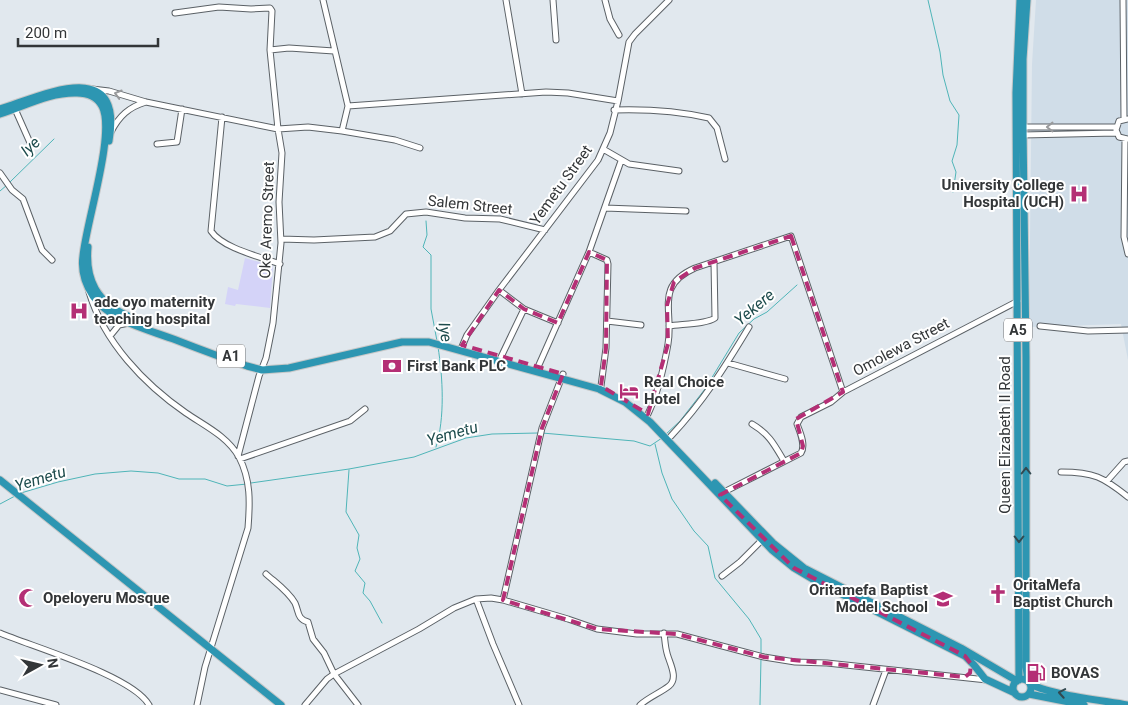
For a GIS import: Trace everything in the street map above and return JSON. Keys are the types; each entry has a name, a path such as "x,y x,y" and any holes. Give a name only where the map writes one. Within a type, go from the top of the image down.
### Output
{"highway":[{"name":"Queen Elizabeth II Road","path":"1020,0 1018,301 1022,357"},
{"name":"Queen Elizabeth II Road","path":"1021,27 1027,0"},
{"path":"0,109 60,89 89,88"},
{"name":"A1","path":"89,88 103,97 107,104 110,112 111,132 83,257 84,272 87,285 99,303 108,311 132,323 247,366 263,368 288,368 412,341 461,347 538,367 599,389 616,397 639,412 667,435"},
{"name":"A1","path":"0,114 52,96 67,93 85,94 98,100 105,114 106,133 87,258 90,278 96,290 102,299 116,310 133,319 263,368"},
{"name":"Queen Elizabeth II Road","path":"1020,131 1023,660"},
{"name":"A1","path":"461,347 600,386 617,393 648,414 782,559 804,574 970,660 987,680 1017,695"},
{"path":"0,480 9,490"},
{"path":"0,484 281,705"},
{"name":"A1","path":"764,538 804,568 961,648 1018,680"},
{"path":"211,651 275,705"},
{"name":"A5","path":"1018,680 1023,660"},
{"name":"A5","path":"1023,660 1029,682"},
{"path":"1020,705 1014,686 1018,680 1029,682 1035,687 1049,691 1128,705"},
{"path":"1028,705 1028,695 1031,689 1029,682"},
{"path":"1017,695 1023,697 1028,695 1084,705"}],"street":[{"path":"323,0 348,106 342,131"},
{"path":"506,0 522,94"},
{"path":"553,0 556,40"},
{"path":"605,0 610,18 619,35"},
{"name":"Yemetu Street","path":"461,347 499,290 598,160 614,118 614,110 618,101 630,42 635,34 669,0"},
{"path":"1123,0 1126,119 1119,121 1116,130 1119,137 1127,139 1124,237 1128,254"},
{"name":"Oke Aremo Street","path":"175,13 219,7 270,8 272,11 270,50 282,153 279,202 280,264 273,323 239,457"},
{"path":"270,50 289,48 334,51"},
{"path":"89,88 109,91 146,102 278,129 308,127 342,131 394,140 420,148"},
{"path":"348,106 558,92 618,101"},
{"path":"111,132 122,114 146,102"},
{"path":"15,109 31,145"},
{"path":"157,144 177,142 182,109"},
{"path":"614,110 677,111 709,118 717,128 725,159"},
{"path":"222,117 211,231 229,244 280,264"},
{"path":"1020,131 1069,127 1116,130"},
{"path":"1069,127 1069,135"},
{"path":"1020,131 1069,135 1116,130"},
{"path":"603,149 621,161 642,167 679,171"},
{"path":"538,367 589,252 621,161"},
{"path":"0,173 12,190 23,199 42,250 52,260"},
{"path":"605,208 686,211"},
{"name":"Salem Street","path":"281,239 314,240 375,237 390,231 406,214 426,212 465,218 500,220 545,230"},
{"path":"648,414 668,344 667,305 674,282 686,272 791,236 844,392"},
{"path":"589,252 607,260 606,348 600,386"},
{"path":"669,326 714,320 714,262"},
{"path":"87,285 96,314 110,336 142,377 186,413 222,437 239,457 248,479 250,504 248,528 200,685 197,705"},
{"path":"499,290 524,309 558,323"},
{"name":"Omolewa Street","path":"784,461 803,450 797,424 798,420 831,402 844,392 1018,301"},
{"path":"501,357 524,309"},
{"path":"607,321 641,325"},
{"path":"110,336 119,325 132,323"},
{"path":"1040,326 1088,331 1128,330"},
{"path":"667,435 694,412 728,363 749,327"},
{"path":"728,363 785,379"},
{"path":"503,600 540,435 562,376"},
{"path":"239,457 350,421 364,409"},
{"path":"722,493 784,461 772,440 764,431 752,424"},
{"path":"1107,481 1124,462 1128,461"},
{"path":"1061,472 1088,473 1100,477 1128,497"},
{"path":"722,576 764,538"},
{"path":"266,574 288,593 295,603 299,616 308,622 314,638 334,674 358,705"},
{"path":"305,705 327,679 334,674 419,629 454,608 476,599 491,598 598,629 637,634 664,633 687,636 764,657 795,662 827,663 987,680"},
{"path":"476,599 519,705"},
{"path":"0,633 111,675 134,690 149,705"},
{"path":"640,705 673,682 674,673 666,651 664,633"},
{"path":"965,677 972,670 970,660"},
{"path":"873,705 886,670"},
{"path":"0,690 54,705"}],"highlighted area":[{"path":"791,236 843,392 796,419 803,446 801,453 720,495 794,568 965,656 971,664 970,673 965,677 764,657 677,634 597,629 503,600 542,428 563,374 462,345 499,290 524,309 558,323 589,252 607,260 606,348 601,386 648,414 668,344 667,305 674,282 695,268"}],"shaded area":[{"name":"University College Hospital (UCH)","path":"1036,0 1128,0 1128,360 1121,324 1029,327 1032,64"},
{"path":"245,258 273,266 270,308 225,304 228,287 238,290"}],"waterway":[{"path":"928,0 950,101 959,115 957,145 952,161 956,172 953,192"},
{"name":"Iye","path":"10,182 54,139"},
{"name":"Iye","path":"0,191 7,185"},
{"name":"Iye","path":"426,221 427,235 423,247 431,255 431,309 437,341"},
{"name":"Yekere","path":"665,435 680,421 705,389 739,333 754,319 767,312 797,285"},
{"name":"Iye","path":"436,447 442,411 438,347"},
{"name":"Yemetu","path":"251,483 349,469 414,457 466,438 492,434 538,433"},
{"name":"Yemetu","path":"542,433 634,441 650,446 662,438"},
{"name":"Yemetu","path":"655,444 662,473 672,499 694,531 708,546 715,578 749,619 761,639 761,654"},
{"path":"349,470 346,512 359,535 357,548 360,559 355,571 365,583 363,593 370,601 382,623"},
{"name":"Yemetu","path":"21,493 95,474 131,471 158,473 179,479 205,479 227,486 247,484"},
{"name":"Yemetu","path":"0,504 15,496"},
{"name":"Yemetu","path":"760,705 761,658"}],"place":[{"name":"University College Hospital (UCH)","path":"1079,194"},
{"name":"ade oyo maternity teaching hospital","path":"79,311"},
{"name":"First Bank PLC","path":"392,366"},
{"name":"Real Choice Hotel","path":"629,391"},
{"name":"OritaMefa Baptist Church","path":"998,594"},
{"name":"Opeloyeru Mosque","path":"28,598"},
{"name":"Oritamefa Baptist Model School","path":"943,599"},
{"name":"BOVAS","path":"1036,673"}]}
